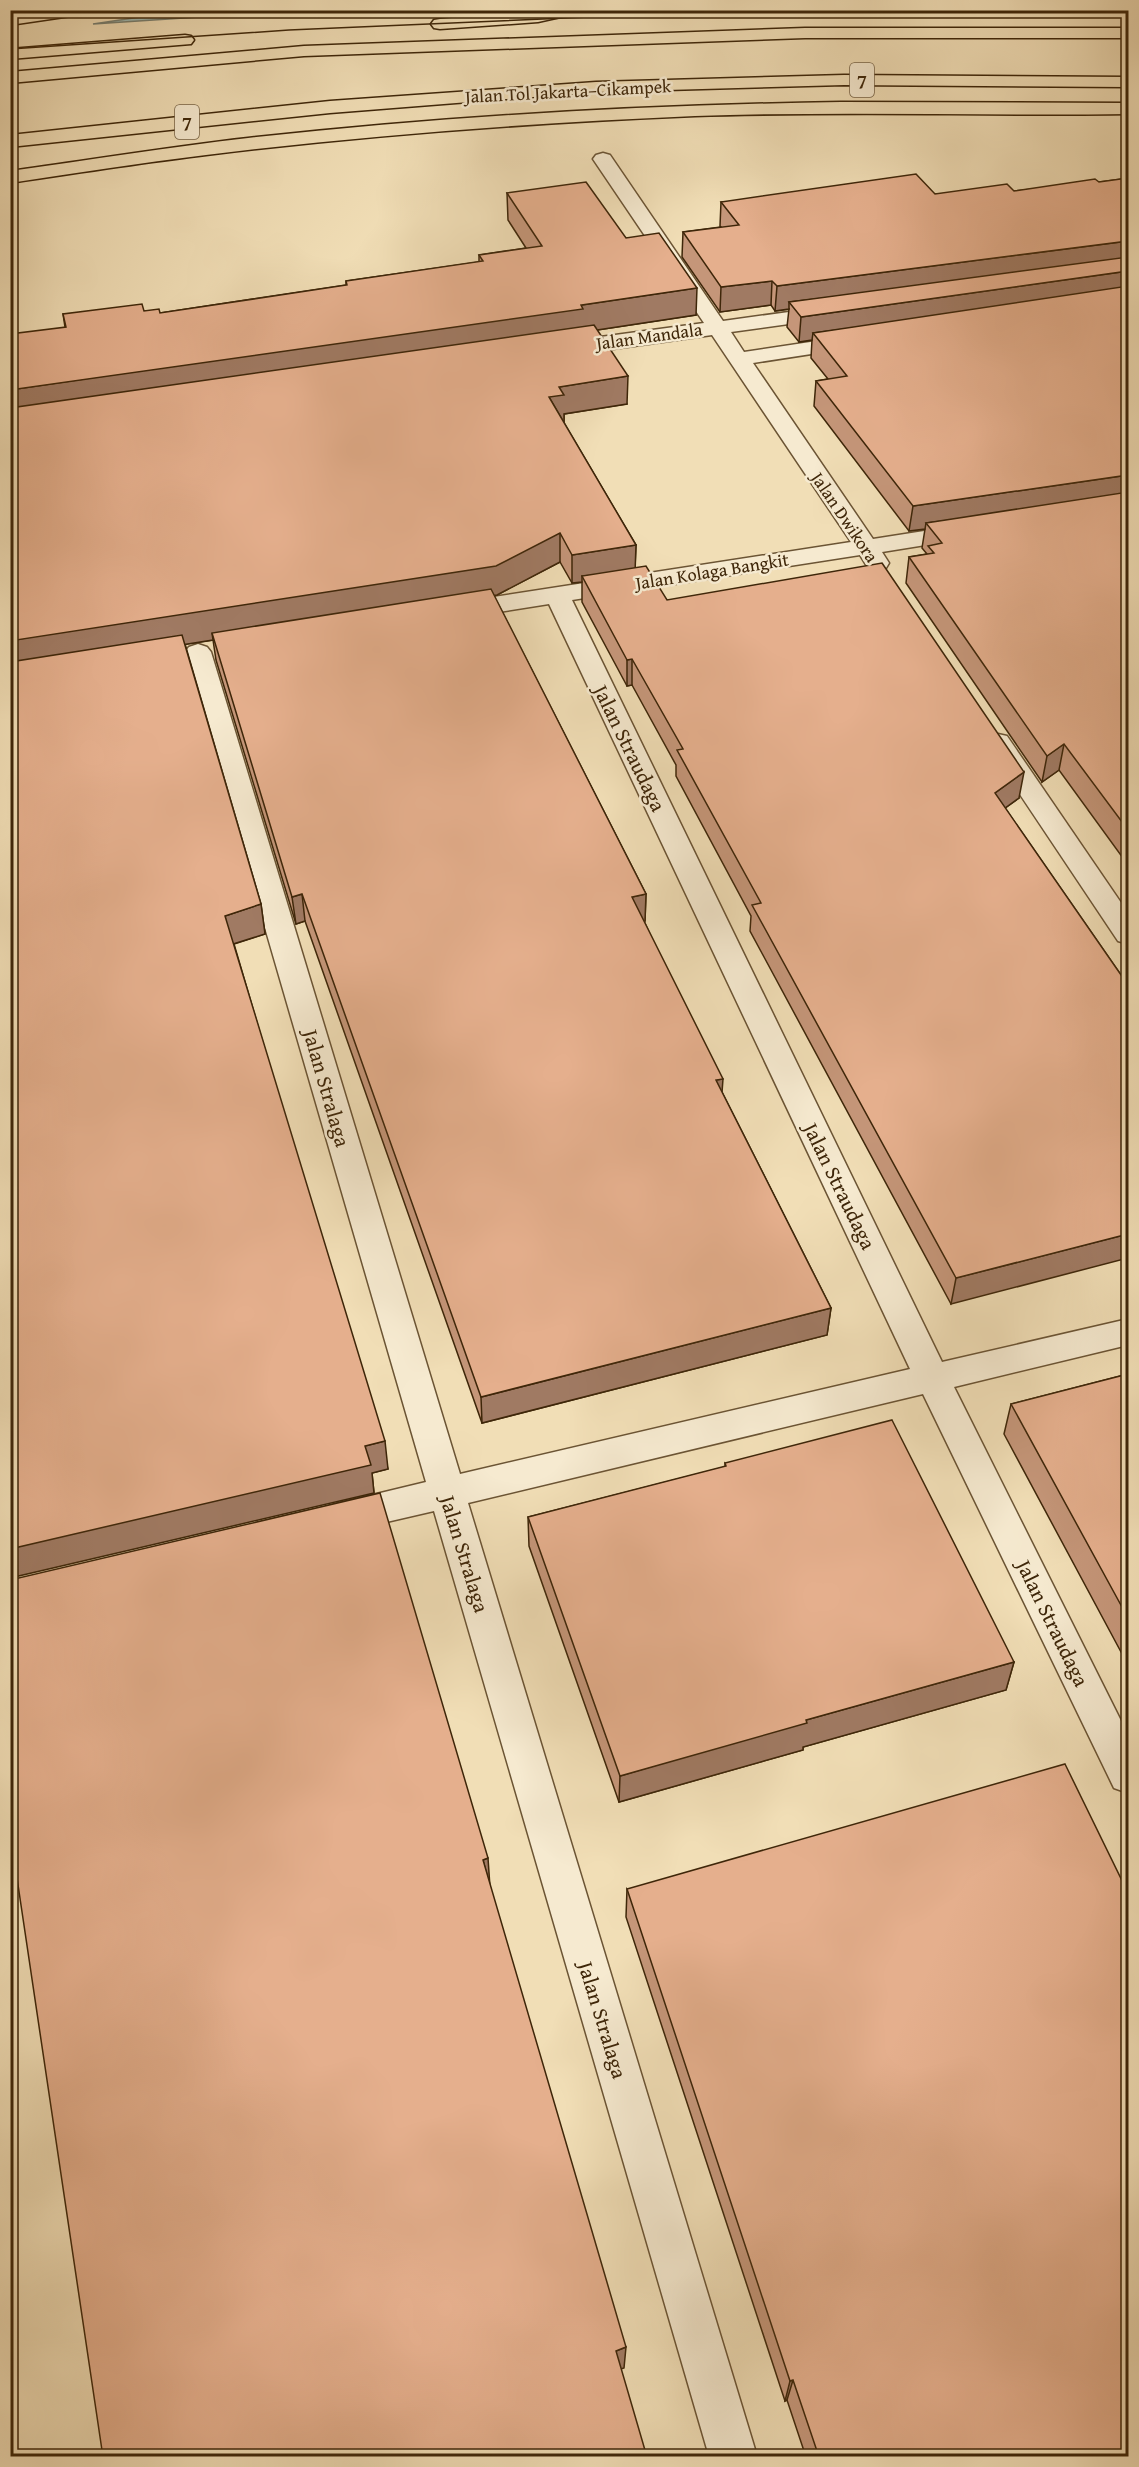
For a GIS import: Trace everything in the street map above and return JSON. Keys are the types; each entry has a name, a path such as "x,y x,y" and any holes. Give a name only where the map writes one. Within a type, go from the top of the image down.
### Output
{"highway":[{"path":"10,20 78,10"},
{"path":"426,25 538,17 568,10"},
{"path":"1012,16 1128,18"},
{"name":"7","path":"10,78 304,51 805,33 1128,33"},
{"path":"10,54 202,39"},
{"name":"Jalan Tol Jakarta–Cikampek","path":"10,141 330,107 596,87 844,80 1128,82"},
{"path":"10,177 206,149 329,136 555,118 787,108 925,106 1128,109"}],"street":[{"name":"Jalan Dwikora","path":"603,159 892,585"},
{"name":"Jalan Mandala","path":"540,352 854,309"},
{"path":"739,359 881,338"},
{"name":"Jalan Kolaga Bangkit","path":"430,615 995,528"},
{"name":"Jalan Straudaga","path":"557,595 932,1378 1128,1775"},
{"name":"Jalan Stralaga","path":"198,652 733,2457"},
{"path":"984,721 1128,934"},
{"path":"309,1526 1128,1332"}],"water":[{"path":"187,10 290,10 290,11 93,24"}],"building":[{"path":"916,174 935,194 1007,184 1014,191 1095,179 1099,182 1128,178 1128,241 777,286 772,281 721,287 683,232 739,225 721,202"},
{"path":"586,182 626,238 659,233 697,288 581,305 583,309 10,390 10,334 66,327 63,314 142,304 144,311 159,309 160,313 347,285 346,281 483,261 479,255 542,246 507,193"},
{"path":"1128,257 1128,271 801,317 789,302"},
{"path":"1128,286 1128,475 913,506 816,381 847,376 813,333"},
{"path":"594,325 628,376 559,387 564,395 549,397 636,545 572,555 560,533 496,566 10,641 10,408"},
{"path":"1128,492 1128,830 1064,744 1047,756 909,557 934,553 928,546 942,543 926,523"},
{"path":"882,563 1024,772 995,793 1128,985 1128,1234 956,1278 752,905 761,903 677,750 683,749 632,659 627,660 582,576 646,566 667,600"},
{"path":"491,589 646,894 632,897 723,1079 716,1080 831,1308 481,1397 302,894 292,897 212,633"},
{"path":"182,635 261,904 225,916 385,1441 365,1446 371,1465 10,1549 10,662"},
{"path":"1128,1374 1128,1618 1011,1404"},
{"path":"892,1420 1014,1662 806,1720 807,1723 620,1776 528,1517"},
{"path":"380,1493 488,1858 483,1860 626,2347 616,2351 647,2457 103,2457 10,1831 10,1580"},
{"path":"1065,1764 1128,1893 1128,2457 819,2457 793,2380 790,2381 627,1889"}],"tram line":[{"path":"10,49 289,30 752,10"}]}
